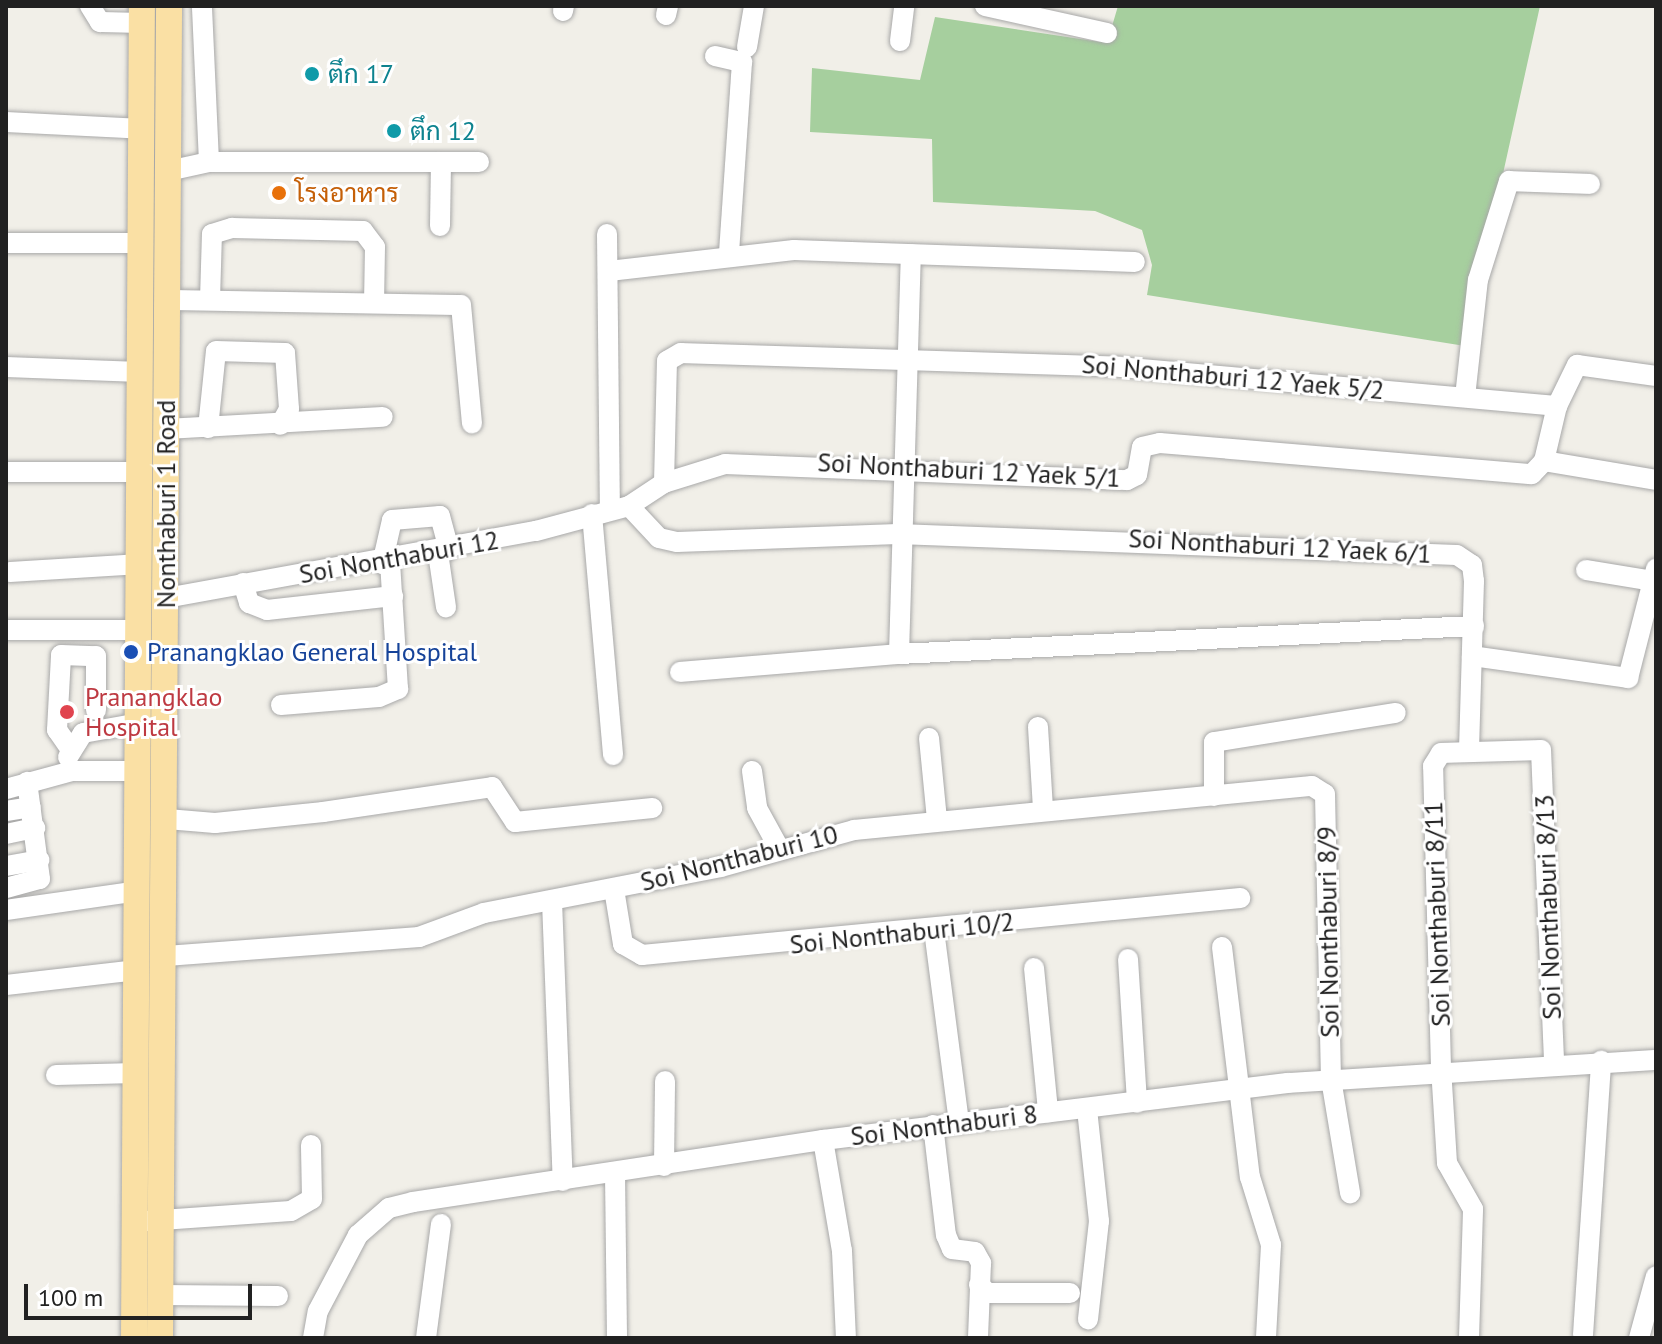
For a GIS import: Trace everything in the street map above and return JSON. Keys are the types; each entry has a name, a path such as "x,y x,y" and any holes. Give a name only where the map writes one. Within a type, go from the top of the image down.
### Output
{"main road":[{"name":"Nonthaburi 1 Road","path":"160,1338 167,819 169,6"},
{"name":"Nonthaburi 1 Road","path":"134,1338 142,14"}],"street":[{"path":"90,6 100,22 142,14"},
{"path":"202,6 209,162"},
{"path":"747,47 754,6"},
{"path":"900,41 904,6"},
{"path":"985,6 1107,33"},
{"path":"715,56 742,62 729,254"},
{"path":"6,122 142,129"},
{"path":"168,171 209,162 479,162"},
{"path":"440,226 441,162"},
{"path":"1465,397 1478,280 1509,181 1590,184"},
{"path":"210,300 212,234 232,228 363,231 375,247 374,302"},
{"path":"607,234 613,755"},
{"path":"6,243 141,243"},
{"path":"609,271 729,254 911,254 1135,262"},
{"path":"899,654 898,534 904,468 911,254"},
{"path":"167,300 461,305 472,423"},
{"path":"208,428 216,351 285,353 289,409 280,425"},
{"name":"Soi Nonthaburi 12 Yaek 5/2","path":"664,483 672,355 908,356 1557,406"},
{"path":"1656,376 1580,363 1557,406 1538,468 1656,480"},
{"path":"6,367 140,372"},
{"path":"166,429 383,417"},
{"name":"Soi Nonthaburi 12 Yaek 5/1","path":"610,510 664,483 725,464 771,461 1127,480 1137,475 1142,447 1160,443 1538,468"},
{"path":"6,472 141,472"},
{"path":"610,510 666,541 898,534"},
{"name":"Soi Nonthaburi 12","path":"166,598 444,552 610,510"},
{"path":"281,705 379,697 398,689 393,596 386,563 392,520 440,516 446,607"},
{"name":"Soi Nonthaburi 12 Yaek 6/1","path":"898,534 1457,555 1472,565 1474,626 1469,751"},
{"path":"10,572 141,564"},
{"path":"1472,656 1630,676 1655,575 1586,570"},
{"path":"243,583 249,603 267,610 393,596"},
{"path":"680,672 899,654 1474,626"},
{"path":"6,630 140,630"},
{"path":"72,771 69,747 57,730 61,655 96,656 96,710"},
{"path":"1214,796 1214,742 1396,713"},
{"path":"69,747 83,733 139,723"},
{"path":"1038,727 1043,809"},
{"path":"929,738 937,820"},
{"name":"Soi Nonthaburi 8/13","path":"1469,751 1541,750 1554,1063"},
{"name":"Soi Nonthaburi 8/11","path":"1469,751 1434,760 1441,1068 1447,1163 1473,1209 1469,1338"},
{"path":"6,789 72,771 139,771"},
{"path":"752,771 757,808 780,850"},
{"path":"6,888 39,882 39,860 27,782"},
{"path":"167,819 215,823 323,812 492,787 515,822 652,808"},
{"name":"Soi Nonthaburi 10","path":"166,956 419,937 484,913 614,889 780,850 836,833 1043,809 1319,788"},
{"name":"Soi Nonthaburi 8/9","path":"1319,788 1325,794 1331,1079 1350,1193"},
{"path":"6,811 31,807"},
{"path":"6,834 35,828"},
{"path":"6,866 39,860"},
{"name":"Soi Nonthaburi 10/2","path":"614,889 621,940 639,955 934,930 1240,898"},
{"path":"6,910 138,891"},
{"path":"552,901 563,1181"},
{"path":"934,930 959,1123"},
{"path":"1222,947 1250,1177 1271,1245 1266,1338"},
{"path":"1128,959 1137,1103"},
{"path":"1034,968 1048,1112"},
{"path":"6,985 137,970"},
{"name":"Soi Nonthaburi 8","path":"313,1338 336,1274 377,1216 413,1202 933,1125 1331,1079 1441,1068 1656,1060"},
{"path":"1583,1335 1601,1061"},
{"path":"56,1075 136,1073"},
{"path":"664,1166 665,1081"},
{"path":"1087,1109 1099,1221 1088,1319"},
{"path":"933,1125 946,1235 952,1249 980,1257 978,1338"},
{"path":"823,1140 842,1251 846,1338"},
{"path":"135,1221 291,1211 312,1199 311,1145"},
{"path":"615,1173 617,1338"},
{"path":"426,1338 441,1224"},
{"path":"1639,1338 1656,1276"},
{"path":"979,1285 988,1293 1070,1293"},
{"path":"161,1295 278,1296"}],"green space":[{"path":"1118,6 1540,6 1465,346 1147,295 1152,265 1142,230 1095,211 933,202 932,139 810,132 812,68 920,80 935,17 1107,43"}],"place":[{"name":"ตึก 17","path":"312,74"},
{"name":"ตึก 12","path":"394,131"},
{"name":"โรงอาหาร","path":"279,193"},
{"name":"Pranangklao General Hospital","path":"131,652"},
{"name":"Pranangklao Hospital","path":"67,712"}]}
